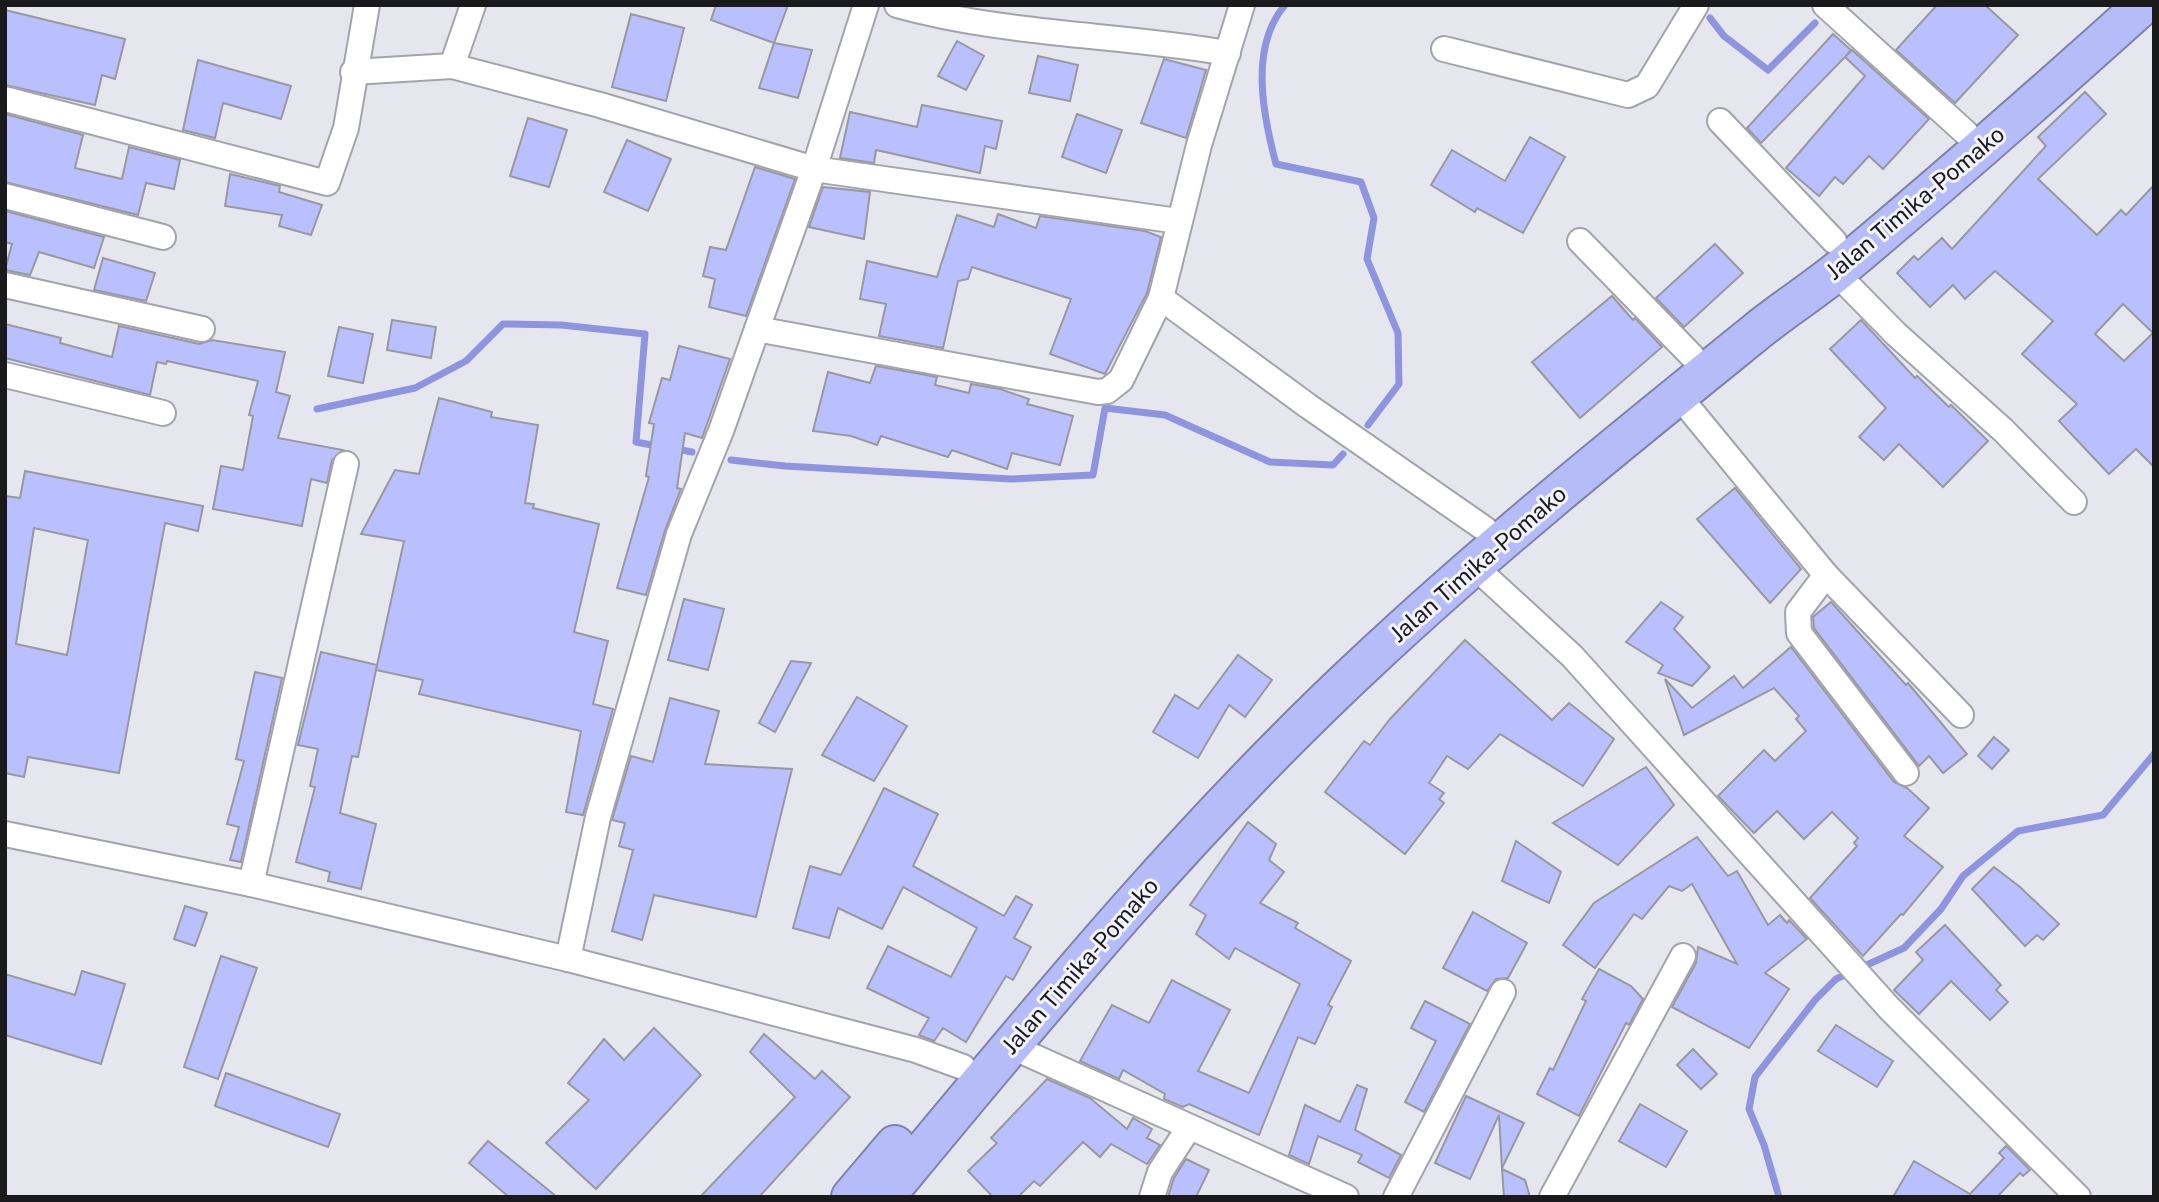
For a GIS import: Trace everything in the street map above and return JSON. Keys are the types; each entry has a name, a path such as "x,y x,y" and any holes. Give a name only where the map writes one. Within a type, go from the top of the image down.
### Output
{"highway":[{"name":"Jalan Timika-Pomako","path":"885,1197 1010,1046 1222,805 1333,694 1473,565 1678,396 2109,5"},
{"name":"Jalan Timika-Pomako","path":"851,1197 1147,852 1208,786 1356,642 1590,436 1692,356 1959,168 2143,5"}],"street":[{"path":"5,99 327,183 346,128 353,72 367,5"},
{"path":"452,66 473,5"},
{"path":"568,959 598,817 679,534 721,431 814,169 866,5"},
{"path":"897,5 985,25 1167,43 1228,53"},
{"path":"757,329 1098,392 1107,391 1121,380 1161,298 1178,221 1242,5"},
{"path":"1444,49 1628,94 1647,86 1696,5"},
{"path":"1825,5 1966,133"},
{"path":"353,72 452,66 600,105 814,169 1178,221"},
{"path":"1720,121 1835,256 1896,334 2003,430 2074,502"},
{"path":"5,196 163,237"},
{"path":"1580,241 1692,356"},
{"path":"5,285 202,329"},
{"path":"1161,298 1308,406 1485,529"},
{"path":"5,375 163,413"},
{"path":"1678,396 1826,575 1961,715"},
{"path":"251,884 346,464"},
{"path":"1473,565 1572,656 1889,1008 2078,1197"},
{"path":"1826,575 1798,612 1799,633 1906,773"},
{"path":"5,834 251,884 568,959 903,1046 963,1067"},
{"path":"1552,1197 1683,956"},
{"path":"1396,1197 1503,992"},
{"path":"1010,1046 1188,1129 1346,1197"},
{"path":"1152,1197 1160,1172 1188,1129"}],"building":[{"path":"716,5 788,5 774,43 711,20"},
{"path":"1937,5 1985,5 2018,35 1955,103 1896,50"},
{"path":"5,10 125,39 115,79 102,75 95,105 5,85"},
{"path":"631,14 684,28 666,101 612,87"},
{"path":"1833,34 1851,50 1761,143 1747,128"},
{"path":"957,41 984,56 966,90 938,76"},
{"path":"774,43 812,50 798,98 759,88"},
{"path":"1852,50 1929,119 1883,169 1869,156 1843,184 1835,177 1819,196 1786,168 1865,76 1845,57"},
{"path":"1038,56 1078,65 1070,101 1029,93"},
{"path":"1164,59 1206,70 1186,138 1141,123"},
{"path":"198,60 291,86 281,119 223,103 215,138 183,130"},
{"path":"2085,92 2106,114 2038,179 2097,235 2121,210 2126,215 2154,185 2154,467 2136,449 2109,474 2059,421 2077,404 2022,354 2053,321 1995,271 1965,299 1953,285 1930,307 1897,273 1914,256 1918,260 1942,238 1952,249 2046,146 2038,137","holes":["2123,304 2153,333 2124,361 2095,334"]},
{"path":"922,105 1002,121 996,149 985,146 980,173 876,150 874,163 840,158 850,112 917,127"},
{"path":"5,114 83,135 75,168 122,179 129,147 180,160 174,189 146,183 138,215 5,182"},
{"path":"1077,114 1122,130 1106,173 1062,157"},
{"path":"528,118 567,130 549,187 510,176"},
{"path":"1530,137 1565,157 1523,233 1477,208 1475,212 1431,185 1452,150 1505,181"},
{"path":"627,140 671,159 648,211 604,192"},
{"path":"755,167 795,179 746,316 709,307 715,279 703,276 710,247 726,250"},
{"path":"230,174 280,186 279,192 322,205 311,235 279,226 282,215 225,206"},
{"path":"823,187 870,192 864,239 809,227"},
{"path":"5,211 104,237 94,268 39,252 30,275 5,270 12,244 5,242"},
{"path":"998,214 1036,228 1040,216 1145,231 1161,237 1147,293 1105,374 1050,354 1071,299 972,267 968,279 958,281 943,348 879,336 886,304 860,299 867,261 937,277 957,215 994,227"},
{"path":"1715,244 1743,273 1684,327 1656,298"},
{"path":"103,258 155,273 146,301 94,290"},
{"path":"1612,296 1662,347 1580,418 1532,362"},
{"path":"392,320 436,327 431,358 387,350"},
{"path":"1861,320 1915,378 1917,376 1949,407 1951,405 1988,441 1943,487 1899,444 1884,460 1859,437 1886,408 1830,349"},
{"path":"5,324 61,338 60,343 112,357 119,326 199,344 212,340 285,352 276,392 290,396 278,438 343,450 332,460 327,483 311,479 302,526 213,509 221,466 243,470 253,416 249,415 258,381 167,361 166,364 157,362 150,395 5,358"},
{"path":"339,327 373,334 363,383 328,376"},
{"path":"679,346 730,359 702,438 685,433 677,488 681,489 665,530 646,595 617,588 649,477 646,476 654,424 649,423 662,378 670,380"},
{"path":"876,366 937,377 935,385 969,393 971,384 1000,389 1029,399 1027,404 1073,416 1060,465 1012,453 1007,469 952,450 948,457 881,436 877,445 851,436 813,431 828,372 870,383"},
{"path":"439,398 492,412 491,417 538,425 525,503 534,504 533,508 599,524 574,632 608,641 593,704 613,709 583,815 566,812 581,731 419,694 423,680 376,670 404,541 361,534 395,470 419,474"},
{"path":"25,471 203,506 198,531 165,523 119,773 28,757 24,777 5,773 5,496 20,498","holes":["34,528 88,540 67,655 16,644"]},
{"path":"1735,488 1801,569 1770,603 1697,519"},
{"path":"684,599 724,609 708,670 668,660"},
{"path":"1661,602 1683,617 1674,629 1710,667 1692,686 1658,673 1663,665 1626,642"},
{"path":"1831,602 1906,685 1908,683 1967,754 1943,773 1929,756 1919,766 1814,628 1813,617"},
{"path":"1465,640 1552,720 1569,703 1614,739 1583,786 1500,734 1468,769 1447,756 1429,783 1444,793 1439,799 1444,803 1405,854 1325,792 1364,741 1370,745 1390,719"},
{"path":"1791,647 1894,782 1907,788 1929,808 1904,836 1943,867 1903,915 1901,914 1863,956 1810,898 1857,846 1854,843 1858,838 1832,812 1804,839 1777,811 1754,833 1718,796 1764,750 1775,761 1806,731 1796,719 1799,716 1774,688 1684,735 1665,679 1692,708 1734,676 1743,688"},
{"path":"321,652 377,665 358,757 352,756 340,813 376,824 361,889 328,881 330,872 296,862 315,787 310,786 318,749 298,745"},
{"path":"1238,655 1272,680 1245,717 1229,705 1198,758 1153,732 1175,695 1198,709"},
{"path":"791,661 811,663 775,732 759,723"},
{"path":"255,672 282,678 241,862 230,860 239,827 227,824 244,761 236,759"},
{"path":"857,697 907,726 874,781 822,755"},
{"path":"670,698 719,711 705,764 792,769 756,917 654,895 642,940 612,931 633,850 619,846 625,823 612,820 631,756 653,762"},
{"path":"1994,737 2009,750 1992,769 1978,756"},
{"path":"1646,767 1674,805 1618,865 1553,823"},
{"path":"884,788 938,814 913,866 1004,916 1016,896 1032,905 1014,938 1031,947 1013,980 1006,976 966,1042 943,1028 934,1041 919,1035 929,1018 867,988 888,946 951,977 977,928 903,887 882,929 838,908 829,938 793,928 810,866 841,875"},
{"path":"1248,822 1276,844 1269,860 1284,872 1260,903 1298,923 1295,928 1351,961 1328,1005 1332,1007 1315,1044 1298,1037 1259,1135 1189,1104 1183,1107 1164,1099 1165,1094 1123,1070 1119,1079 1080,1061 1112,1005 1149,1023 1172,980 1230,1010 1198,1071 1249,1093 1300,984 1235,948 1229,959 1196,934 1206,915 1190,905"},
{"path":"1697,837 1728,876 1737,871 1768,925 1780,915 1787,923 1789,920 1807,939 1765,973 1789,989 1749,1048 1672,1007 1696,963 1698,947 1737,964 1692,884 1682,891 1669,886 1642,919 1634,914 1595,968 1563,945 1594,903"},
{"path":"1516,841 1561,872 1549,903 1502,881"},
{"path":"1994,867 2020,887 2059,924 2043,940 2037,935 2025,946 1972,889"},
{"path":"185,906 207,913 195,946 174,939"},
{"path":"1473,912 1527,943 1508,978 1496,979 1487,991 1443,968"},
{"path":"1945,925 2001,985 1996,990 2008,1002 1990,1020 1951,981 1919,1014 1894,990 1923,960 1916,952"},
{"path":"221,956 257,968 218,1079 184,1067"},
{"path":"1599,969 1631,986 1643,999 1629,1025 1626,1023 1579,1116 1537,1094 1550,1068 1553,1070 1586,1001 1582,999"},
{"path":"82,971 125,984 101,1064 5,1035 5,974 75,995"},
{"path":"1425,1001 1470,1024 1424,1112 1405,1102 1436,1041 1411,1028"},
{"path":"1836,1025 1893,1061 1877,1087 1818,1051"},
{"path":"654,1028 701,1075 596,1189 546,1143 589,1100 568,1083 604,1039 624,1060"},
{"path":"764,1034 815,1079 822,1071 850,1097 759,1197 700,1197 795,1097 750,1052"},
{"path":"1693,1049 1717,1074 1701,1089 1677,1065"},
{"path":"226,1073 340,1114 328,1147 215,1106"},
{"path":"1047,1079 1090,1098 1127,1129 1133,1118 1152,1129 1147,1138 1160,1145 1147,1164 1111,1144 1100,1157 1083,1142 1040,1186 1034,1181 1018,1197 993,1197 968,1171 997,1143 991,1138"},
{"path":"1357,1085 1367,1089 1355,1130 1401,1155 1389,1178 1358,1162 1362,1155 1318,1136 1309,1164 1289,1155 1305,1105 1340,1122"},
{"path":"1466,1096 1524,1123 1502,1168 1499,1115 1470,1179 1435,1163"},
{"path":"1640,1104 1687,1131 1666,1167 1619,1141"},
{"path":"488,1141 557,1197 509,1197 469,1163"},
{"path":"2006,1146 2030,1170 2023,1176 2020,1173 1997,1197 1893,1197 1914,1161 1970,1194 2004,1158 1999,1153"},
{"path":"1186,1159 1209,1170 1196,1197 1168,1197 1174,1178"},
{"path":"1502,1169 1525,1180 1530,1197 1504,1197"}],"waterway":[{"path":"1285,5 1274,22 1263,61 1264,103 1276,164 1361,182 1374,218 1367,259 1398,333 1399,384 1368,425"},
{"path":"1710,18 1724,36 1768,70 1815,23"},
{"path":"317,409 415,388 466,361 503,324 561,325 645,334 636,442 657,446"},
{"path":"731,460 785,466 1011,479 1093,475 1105,408 1165,415 1270,462 1333,465 1343,454"},
{"path":"676,449 692,452"},
{"path":"1779,1197 1764,1145 1749,1109 1755,1077 1815,1000 1836,979 1904,948 1941,909 1963,876 2018,831 2103,815 2154,754"}]}
